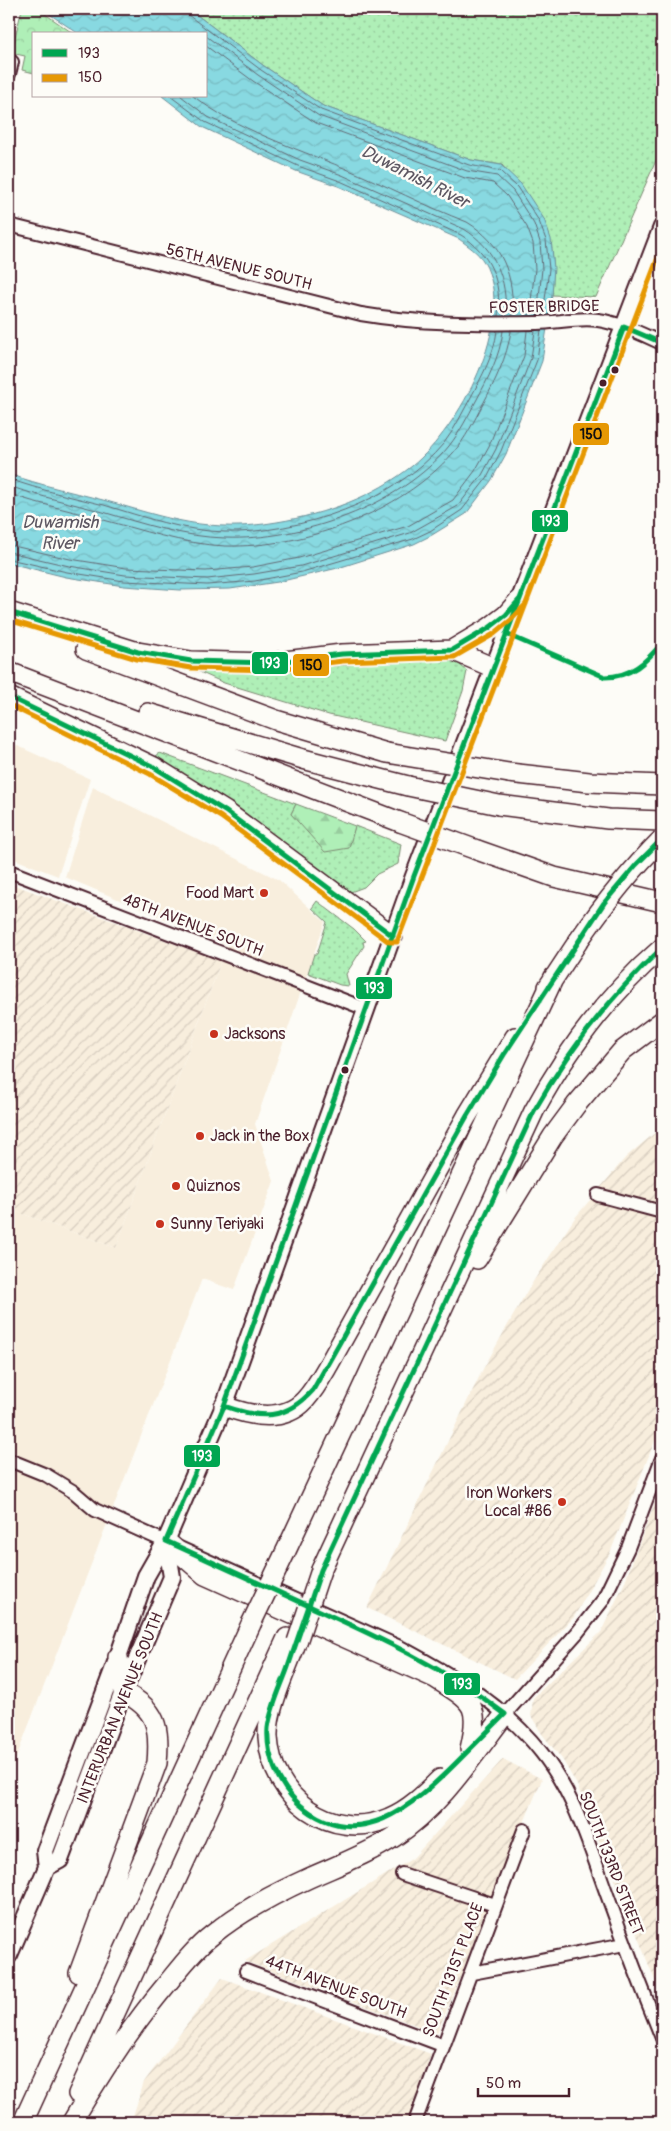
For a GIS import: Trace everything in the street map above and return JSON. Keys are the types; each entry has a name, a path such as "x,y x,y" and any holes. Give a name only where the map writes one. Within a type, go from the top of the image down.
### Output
{"highway":[{"path":"452,650 489,628 506,615 520,599"},
{"path":"9,612 125,648 191,661 269,663 342,654 452,650 494,668"},
{"path":"9,620 276,720 387,753 509,773 589,782 662,784"},
{"path":"9,672 303,760 408,786 499,805 608,819 662,821"},
{"path":"9,672 477,850 554,877 662,902"},
{"path":"9,697 154,767 209,802 393,936"},
{"path":"224,1406 244,1414 268,1416 291,1410 309,1395 329,1364 467,1116 554,978 604,903 636,865 662,839"},
{"path":"65,2122 292,1640 321,1570 534,1111 548,1086 590,1025 645,962 662,948"},
{"path":"23,2122 251,1624 554,978"},
{"path":"434,1328 553,1136 576,1105 622,1051 662,1021"},
{"path":"166,1541 205,1575 435,1678 463,1696 473,1709 476,1724 470,1749"},
{"path":"292,1640 270,1715 268,1736 270,1754 282,1783 292,1796 310,1812 323,1819 347,1825 370,1824 389,1819 426,1793 505,1714"},
{"path":"23,2122 157,1763 158,1734 153,1715 137,1699 123,1692 118,1657"},
{"path":"72,2122 128,2032 189,1956 210,1936 240,1914 268,1898 376,1848 410,1826 428,1809 454,1779 505,1714"}],"main road":[{"name":"INTERURBAN AVENUE SOUTH","path":"9,1953 46,1867 45,1851 118,1657 146,1576 166,1541 224,1406 393,936 662,228"},
{"name":"INTERURBAN AVENUE SOUTH","path":"46,1867 60,1860 123,1692 172,1578 166,1541"}],"street":[{"name":"56TH AVENUE SOUTH","path":"9,225 361,314 395,320 463,324"},
{"name":"FOSTER BRIDGE","path":"463,324 553,323 597,320 624,327 662,343"},
{"name":"48TH AVENUE SOUTH","path":"9,871 366,1009"},
{"path":"598,1195 662,1212"},
{"path":"505,1714 577,1633 602,1600 628,1548 662,1458"},
{"name":"SOUTH 133RD STREET","path":"9,1460 46,1475 74,1492 95,1510 402,1648 450,1674 505,1714 542,1752 567,1792 580,1820 625,1944 662,2038"},
{"name":"SOUTH 131ST PLACE","path":"415,2122 442,2045 472,1973 495,1905 524,1830"},
{"path":"402,1874 495,1905"},
{"path":"472,1973 625,1944"},
{"name":"44TH AVENUE SOUTH","path":"246,1971 442,2045"}],"shaded area":[{"path":"662,286 662,323 655,309"},
{"path":"9,742 90,779 58,876 9,857"},
{"path":"93,787 279,880 325,922 255,1124 274,1181 234,1290 202,1279 9,1776 9,1209 116,1248 227,945 65,877"},
{"path":"9,883 221,961 116,1248 9,1209"},
{"path":"662,1127 662,1423 610,1553 574,1617 515,1679 367,1608 482,1371 527,1291 574,1219 626,1157"},
{"path":"662,1484 662,1998 577,1785 562,1759 542,1734 531,1716 533,1698 601,1632 624,1584"},
{"path":"503,1759 542,1779 437,2033 245,1961 413,1858"},
{"path":"222,1978 431,2054 408,2122 131,2122 144,2082"}],"green space":[{"path":"22,9 38,9 71,32 32,32 32,72 22,70 25,56 11,53"},
{"path":"189,9 662,9 662,147 596,297 552,295 552,253 545,223 538,210 502,165 471,160 323,106 264,66"},
{"path":"437,658 454,660 467,671 463,691 445,741 329,715 224,683 195,670 270,671"},
{"path":"160,753 296,804 291,814 348,848 355,826 401,844 398,864 377,874 364,887 348,893 255,822 156,756"},
{"path":"296,804 355,826 349,848 325,852 291,814"},
{"path":"317,901 354,929 366,941 363,942 364,946 346,974 349,986 340,985 308,973 314,954 317,954 327,922 312,908"}],"water":[{"name":"Duwamish River","path":"42,9 189,9 264,66 323,106 471,160 501,165 521,184 544,219 551,239 554,268 542,361 506,454 491,481 466,514 414,544 338,568 278,582 230,589 180,590 124,586 66,577 9,563 9,474 168,518 209,525 230,526 295,519 348,503 381,487 412,466 430,449 448,427 464,401 478,372 489,343 494,314 493,286 484,262 476,252 459,239 338,186 296,171 202,127 165,98 208,98 208,32 76,32"}],"transit line":[{"name":"150","path":"9,705 150,774 221,817 389,942 397,942 662,247"},
{"name":"193","path":"309,1606 166,1541 224,1406 414,876 624,327 662,343"},
{"name":"193","path":"9,612 138,652 191,661 269,663 342,654 452,650 489,628 506,615 520,599"},
{"name":"150","path":"9,620 137,659 191,668 269,670 343,661 454,657 494,634 526,604"},
{"name":"193","path":"506,634 605,677 623,674 637,667 662,643"},
{"name":"193","path":"9,697 154,767 225,811 393,936"},
{"name":"193","path":"224,1406 261,1415 272,1414 292,1407 313,1390 467,1116 505,1053 604,903 636,865 662,839"},
{"name":"193","path":"309,1606 321,1570 534,1111 576,1045 625,985 662,948"},
{"name":"193","path":"309,1606 410,1654 459,1682 505,1714 440,1779 422,1794 403,1808 383,1819 363,1825 342,1825 320,1818 298,1803 279,1778 271,1759 268,1738 269,1720 309,1606"}],"place":[{"name":"Food Mart","path":"264,893"},
{"name":"Jacksons","path":"214,1034"},
{"name":"Jack in the Box","path":"200,1136"},
{"name":"Quiznos","path":"176,1186"},
{"name":"Sunny Teriyaki","path":"160,1224"},
{"name":"Iron Workers Local #86","path":"562,1502"}]}
